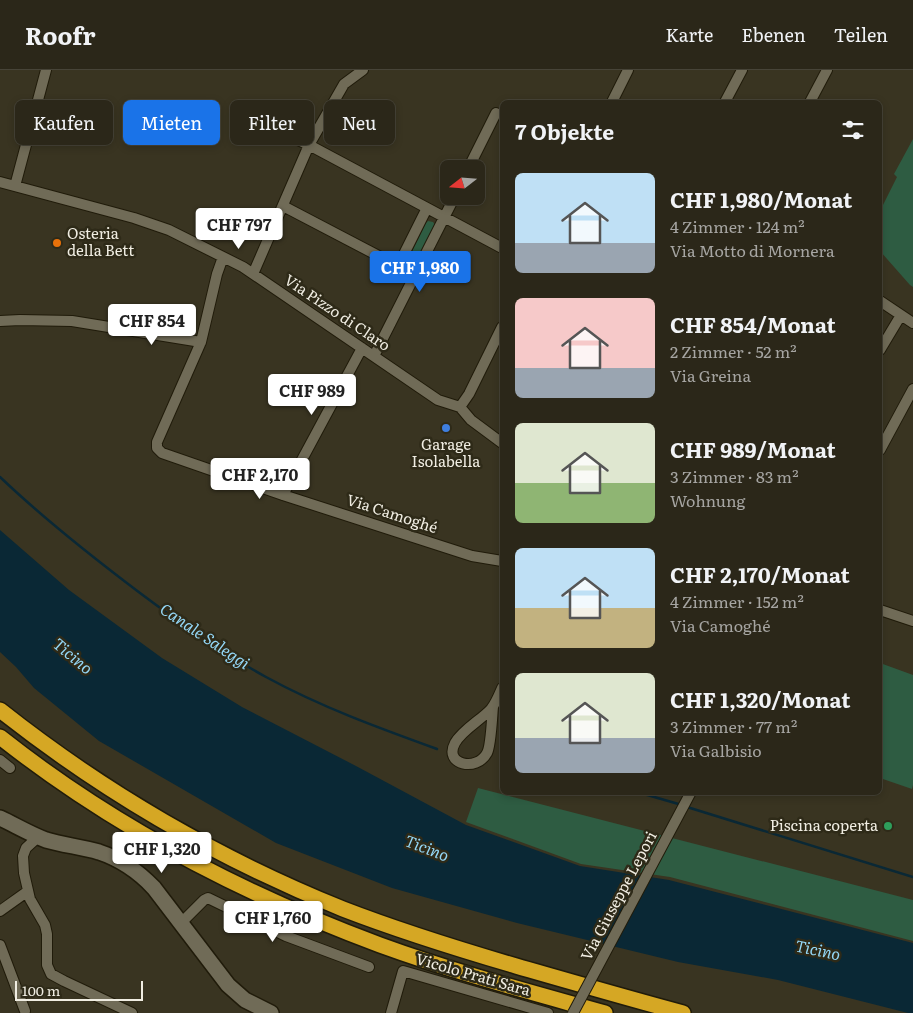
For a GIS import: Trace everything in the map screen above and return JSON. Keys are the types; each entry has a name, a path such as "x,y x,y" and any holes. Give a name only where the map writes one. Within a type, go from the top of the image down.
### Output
{"highway":[{"path":"0,710 38,740 139,807 221,853 302,892 388,926 431,940 550,976 684,1013"},
{"path":"0,737 62,782 134,829 257,894 382,946 605,1013"}],"street":[{"path":"15,186 46,70"},
{"path":"314,136 344,84 363,70"},
{"path":"613,100 628,70"},
{"path":"726,100 742,70"},
{"path":"811,100 827,70"},
{"path":"472,160 496,112"},
{"path":"253,274 309,145 500,247"},
{"name":"Via Pizzo di Claro","path":"0,182 134,218 169,230 243,267 438,400 460,407 471,420 500,442"},
{"path":"374,356 450,205"},
{"path":"283,206 415,275"},
{"path":"398,266 427,208"},
{"path":"0,321 72,321 201,342 223,257"},
{"path":"882,302 913,323"},
{"path":"882,347 901,315"},
{"path":"460,407 469,394 500,331"},
{"name":"Via Camoghé","path":"201,342 157,442 157,448 162,453 283,495 472,556 500,561"},
{"path":"283,495 362,348"},
{"path":"882,446 913,389"},
{"path":"882,611 913,621"},
{"path":"493,707 456,742 453,754 461,763 472,764 482,759 488,753 493,707 500,692"},
{"path":"0,760 10,768"},
{"name":"Via Giuseppe Lepori","path":"572,1013 690,795"},
{"path":"0,818 38,837 98,852 125,864 141,875 181,923 233,991 252,1004 271,1013"},
{"path":"38,837 26,848 23,856 24,873 30,899 45,925 47,934 47,965 51,974 132,1013"},
{"path":"0,911 28,891"},
{"path":"181,923 208,898 286,936 369,967"},
{"path":"0,944 25,1011"},
{"name":"Vicolo Prati Sara","path":"390,1013 403,970 548,1013"}],"green space":[{"path":"913,139 913,287 882,253 882,207 897,177 894,174"},
{"path":"428,221 433,222 435,225 413,264 409,261 409,258"},
{"path":"882,664 913,675 912,789 882,779"},
{"path":"478,788 913,900 913,941 670,877 581,864 466,822"}],"water":[{"name":"Ticino","path":"0,530 69,590 162,658 242,707 466,825 580,866 669,880 913,943 913,1013 778,980 678,962 517,923 392,888 276,843 99,741 34,688 0,652"}],"waterway":[{"name":"Canale Saleggi","path":"0,477 104,565 170,615 233,658 308,698 372,725 437,749"},
{"name":"Canale Saleggi","path":"647,795 682,805"},
{"name":"Canale Saleggi","path":"687,807 913,877"}],"place":[{"name":"Osteria della Bett","path":"57,243"},
{"name":"Garage Isolabella","path":"446,428"},
{"name":"Piscina coperta","path":"888,826"}]}
